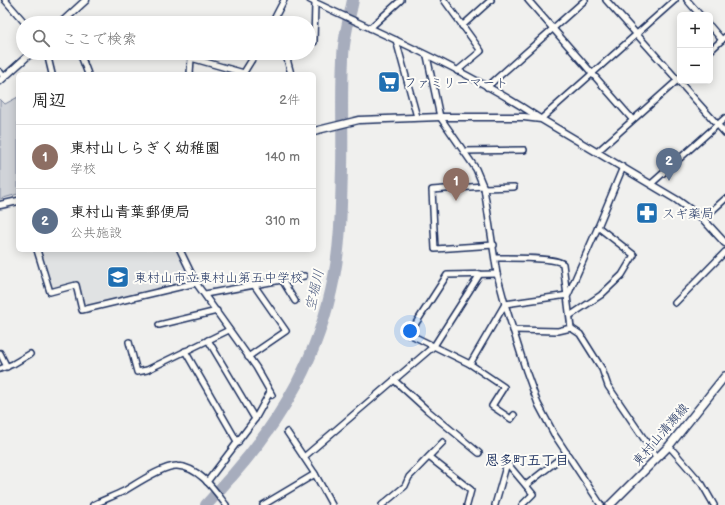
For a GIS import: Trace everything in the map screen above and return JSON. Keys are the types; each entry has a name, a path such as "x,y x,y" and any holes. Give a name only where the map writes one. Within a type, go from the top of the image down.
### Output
{"main road":[{"name":"東村山清瀬線","path":"610,505 669,446 725,376"}],"street":[{"path":"5,0 19,16"},
{"path":"72,16 86,0"},
{"path":"276,16 284,0"},
{"path":"370,28 401,0"},
{"path":"444,0 481,51 457,71"},
{"path":"462,26 491,0"},
{"path":"528,0 632,119"},
{"path":"487,87 584,0"},
{"path":"606,0 677,78"},
{"path":"316,131 357,120 417,117 524,117 541,119 675,0"},
{"path":"687,0 697,12"},
{"path":"313,16 312,1 396,40 515,102 651,184 703,219 725,243"},
{"path":"713,29 724,39 713,48"},
{"path":"396,40 417,117"},
{"path":"428,56 440,117 476,169 483,187 494,245 497,274 513,330 538,404 551,429 601,505"},
{"path":"0,72 2,80 23,60"},
{"path":"49,60 52,72"},
{"path":"83,60 87,72"},
{"path":"190,72 191,60"},
{"path":"198,60 237,72"},
{"path":"245,72 252,60"},
{"path":"287,60 290,72"},
{"path":"597,152 677,80"},
{"path":"682,84 725,133"},
{"path":"651,184 725,118"},
{"path":"464,151 524,150"},
{"path":"568,295 623,167"},
{"path":"494,245 435,249 432,190 514,187"},
{"path":"703,219 725,199"},
{"path":"0,205 16,201"},
{"path":"571,315 601,295 622,275 634,255 598,227"},
{"path":"38,252 50,292 76,285 82,310 196,283"},
{"path":"181,252 196,283 264,379 271,394 238,443 208,482"},
{"path":"675,303 725,252"},
{"path":"495,258 549,260 561,262 563,264 568,295 571,328"},
{"path":"304,456 434,346 480,274"},
{"path":"497,274 447,275 409,334 470,364 504,386 490,409 511,420 514,415"},
{"path":"205,294 304,276"},
{"path":"282,280 295,301"},
{"path":"248,357 286,331 254,285"},
{"path":"505,304 568,295"},
{"path":"470,364 505,304"},
{"path":"159,325 217,311"},
{"path":"513,330 558,331 571,328 580,334 602,369 608,386 657,458"},
{"path":"129,342 137,372 147,370 229,330"},
{"path":"208,340 254,419"},
{"path":"185,351 238,443"},
{"path":"0,353 7,367"},
{"path":"0,369 7,367 30,354"},
{"path":"394,380 427,410 479,453"},
{"path":"287,432 304,456 332,505"},
{"path":"382,505 405,486 410,477 444,442"},
{"path":"669,446 702,484 714,505"},
{"path":"526,486 567,453"},
{"path":"429,457 471,490 466,505"},
{"path":"495,505 508,464 533,494 522,505"},
{"path":"93,505 104,503 161,470 175,466 186,468 208,482 226,505"},
{"path":"263,505 315,474"}],"shaded area":[{"path":"16,98 16,195 0,199 0,99 5,104"},
{"name":"東村山市立東村山第五中学校","path":"41,252 179,252 185,273 192,281 83,307 77,282 52,289"}],"waterway":[{"name":"空堀川","path":"206,505 251,454 283,408 309,359 327,306 334,277 339,236 342,168 343,52 353,0"}],"place":[{"name":"ファミリーマート","path":"389,82"},
{"name":"東村山青葉郵便局","path":"669,181"},
{"name":"東村山しらぎく幼稚園","path":"456,201"},
{"name":"スギ薬局","path":"647,213"},
{"name":"東村山市立東村山第五中学校","path":"118,277"}],"district":[{"name":"恩多町五丁目","path":"527,460"}]}
